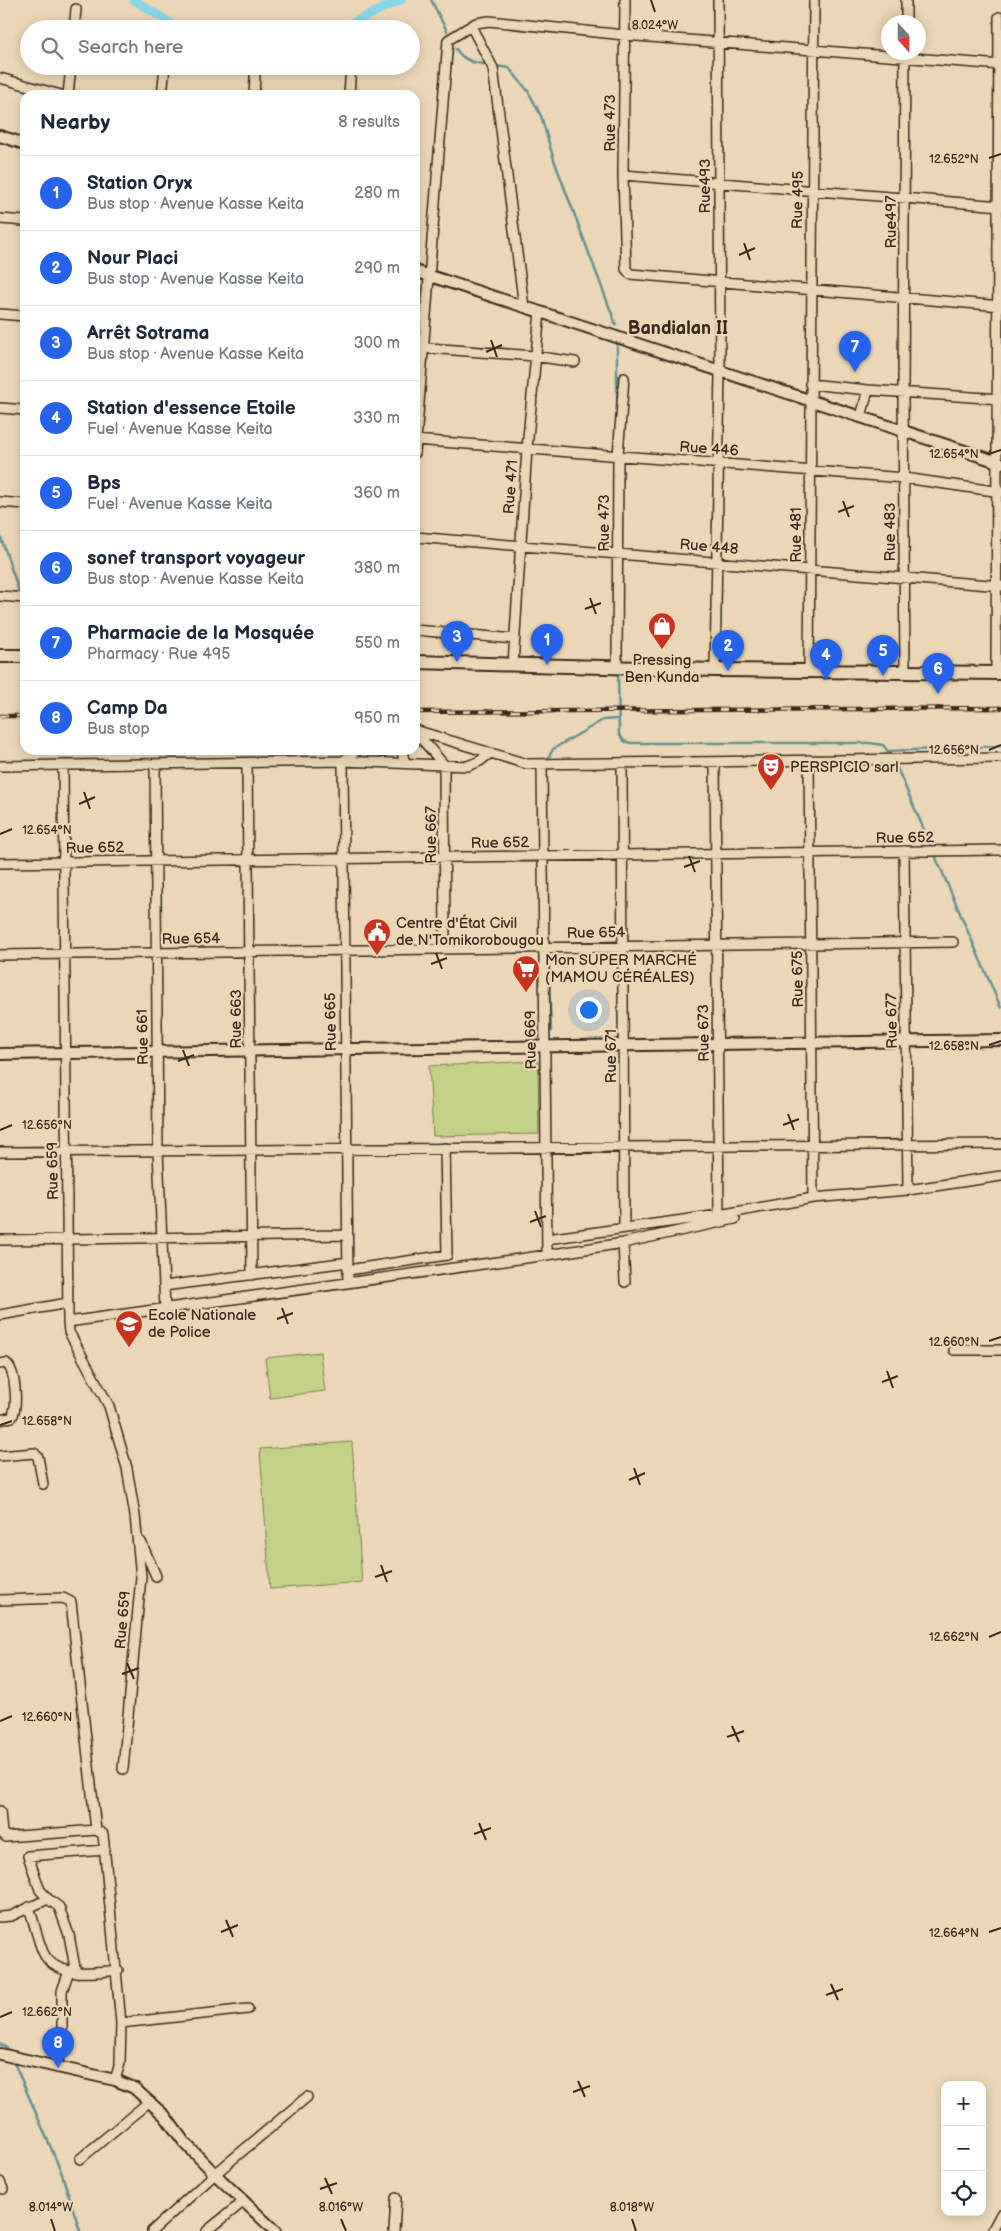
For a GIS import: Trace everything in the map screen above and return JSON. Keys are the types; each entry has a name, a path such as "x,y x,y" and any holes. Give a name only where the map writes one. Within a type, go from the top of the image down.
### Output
{"main road":[{"path":"0,656 20,656"},
{"path":"420,662 715,670 998,673"}],"street":[{"name":"Rue 473","path":"625,0 623,175 626,269 630,274 719,283"},
{"name":"Rue493","path":"715,670 720,371 718,0"},
{"name":"Rue 495","path":"810,400 814,0"},
{"path":"906,0 906,15"},
{"path":"75,20 76,8"},
{"path":"998,673 1000,492 999,17"},
{"path":"575,362 534,356 420,347 430,276 448,40 476,23 489,21 718,43 814,51 881,54"},
{"path":"471,26 493,66 524,307"},
{"path":"926,57 1000,65"},
{"name":"Rue497","path":"903,392 906,60"},
{"path":"69,90 70,75"},
{"path":"162,90 163,75"},
{"path":"349,90 350,75"},
{"path":"254,90 255,77"},
{"path":"0,78 43,90"},
{"path":"0,136 20,142"},
{"path":"623,175 1000,206"},
{"path":"0,219 20,221"},
{"path":"420,273 1000,463"},
{"path":"719,283 1000,306"},
{"name":"Rue 471","path":"513,665 534,356 540,312"},
{"path":"0,314 20,316"},
{"name":"Rue 473","path":"617,668 618,456 624,378"},
{"path":"810,384 1000,399"},
{"path":"861,417 868,390"},
{"name":"Rue 483","path":"903,392 904,672"},
{"name":"Rue 481","path":"809,671 810,400"},
{"path":"0,408 20,410"},
{"name":"Rue 446","path":"420,440 904,478 1000,492"},
{"path":"0,502 20,504"},
{"name":"Rue 448","path":"420,537 999,585"},
{"path":"1,596 20,598"},
{"path":"420,630 515,639"},
{"path":"420,732 527,764 1001,758"},
{"path":"420,737 444,765"},
{"path":"0,766 405,762 468,766 480,761 490,753"},
{"path":"343,762 352,755"},
{"path":"403,755 405,762"},
{"name":"Rue 675","path":"809,760 813,1198"},
{"name":"Rue 665","path":"343,762 348,1283"},
{"name":"Rue 673","path":"715,762 719,1215"},
{"name":"Rue 663","path":"247,763 252,1275"},
{"name":"Rue 671","path":"622,763 624,1228"},
{"name":"Rue 661","path":"155,764 158,1151 165,1309"},
{"name":"Rue 669","path":"542,764 547,1255"},
{"name":"Rue 659","path":"63,765 68,1322 69,1332 110,1406 127,1468 137,1534 141,1577 123,1769"},
{"name":"Rue 667","path":"444,765 445,949"},
{"name":"Rue 652","path":"0,863 1001,850"},
{"name":"Rue 677","path":"904,851 908,1190"},
{"name":"Rue 654","path":"0,955 953,942"},
{"path":"0,1054 1001,1040"},
{"path":"0,1152 1001,1144"},
{"path":"164,1286 447,1255 445,1148"},
{"path":"547,1239 719,1215 813,1198 908,1190 1001,1176"},
{"path":"68,1322 547,1255 623,1243 735,1220"},
{"path":"0,1240 347,1235"},
{"path":"623,1243 625,1282"},
{"path":"0,1314 68,1303"},
{"path":"954,1350 1001,1350"},
{"path":"0,1364 6,1363 13,1372 16,1410 12,1417 0,1420"},
{"path":"0,1456 34,1453 38,1457 43,1484"},
{"name":"Rue 659","path":"137,1534 156,1576"},
{"path":"0,1600 63,1598 71,1602 96,1830"},
{"path":"0,1812 2,1833 6,1837 96,1830 103,1834 118,1970 121,2023 120,2064 116,2080"},
{"path":"57,2068 62,2033 62,1991 72,1972 69,1934 59,1907 48,1899 34,1875 28,1856 105,1850"},
{"path":"0,1917 11,1916 48,1899"},
{"path":"29,1907 43,1954 52,1962 72,1972 118,1970"},
{"path":"121,2023 248,2009"},
{"path":"3,2055 116,2080 134,2088 150,2100 215,2174 270,2229"},
{"path":"152,2231 215,2174 307,2097"},
{"path":"80,2158 150,2100"},
{"path":"394,2231 396,2198"},
{"path":"207,2231 244,2201"},
{"path":"992,2231 1001,2214"}],"green space":[{"path":"538,1061 539,1134 433,1136 429,1066"},
{"path":"320,1352 325,1391 270,1398 265,1358"},
{"path":"352,1442 362,1582 270,1589 260,1449"}],"waterway":[{"path":"134,0 166,20"},
{"path":"358,20 401,0"},
{"path":"431,0 447,31"},
{"path":"456,49 466,59 488,65"},
{"path":"496,66 509,68 528,91 541,116 554,160 616,325"},
{"path":"617,341 617,409"},
{"path":"0,535 20,594"},
{"path":"618,672 619,734 624,741 631,743 870,743 883,745 892,756"},
{"path":"546,762 553,749 603,720 617,719"},
{"path":"890,751 1001,746"},
{"path":"894,761 932,848"},
{"path":"934,853 1001,1008"},
{"path":"549,975 551,1031"},
{"path":"0,2044 7,2048 9,2053"},
{"path":"13,2060 61,2171 80,2231"}],"railway":[{"path":"420,712 1001,708"},
{"path":"0,716 20,716"}],"place":[{"name":"Pharmacie de la Mosquée","path":"855,372"},
{"name":"Pressing Ben Kunda","path":"662,650"},
{"name":"Arrêt Sotrama","path":"457,662"},
{"name":"Station Oryx","path":"547,665"},
{"name":"Nour Placi","path":"728,671"},
{"name":"Bps","path":"883,676"},
{"name":"Station d'essence Etoile","path":"826,680"},
{"name":"sonef transport voyageur","path":"938,694"},
{"name":"PERSPICIO sarl","path":"771,791"},
{"name":"Centre d'État Civil de N'Tomikorobougou","path":"377,956"},
{"name":"Mon SUPER MARCHÉ (MAMOU CÉRÉALES)","path":"526,993"},
{"name":"Ecole Nationale de Police","path":"129,1348"},
{"name":"Camp Da","path":"58,2068"}],"district":[{"name":"Bandialan II","path":"678,328"}]}
